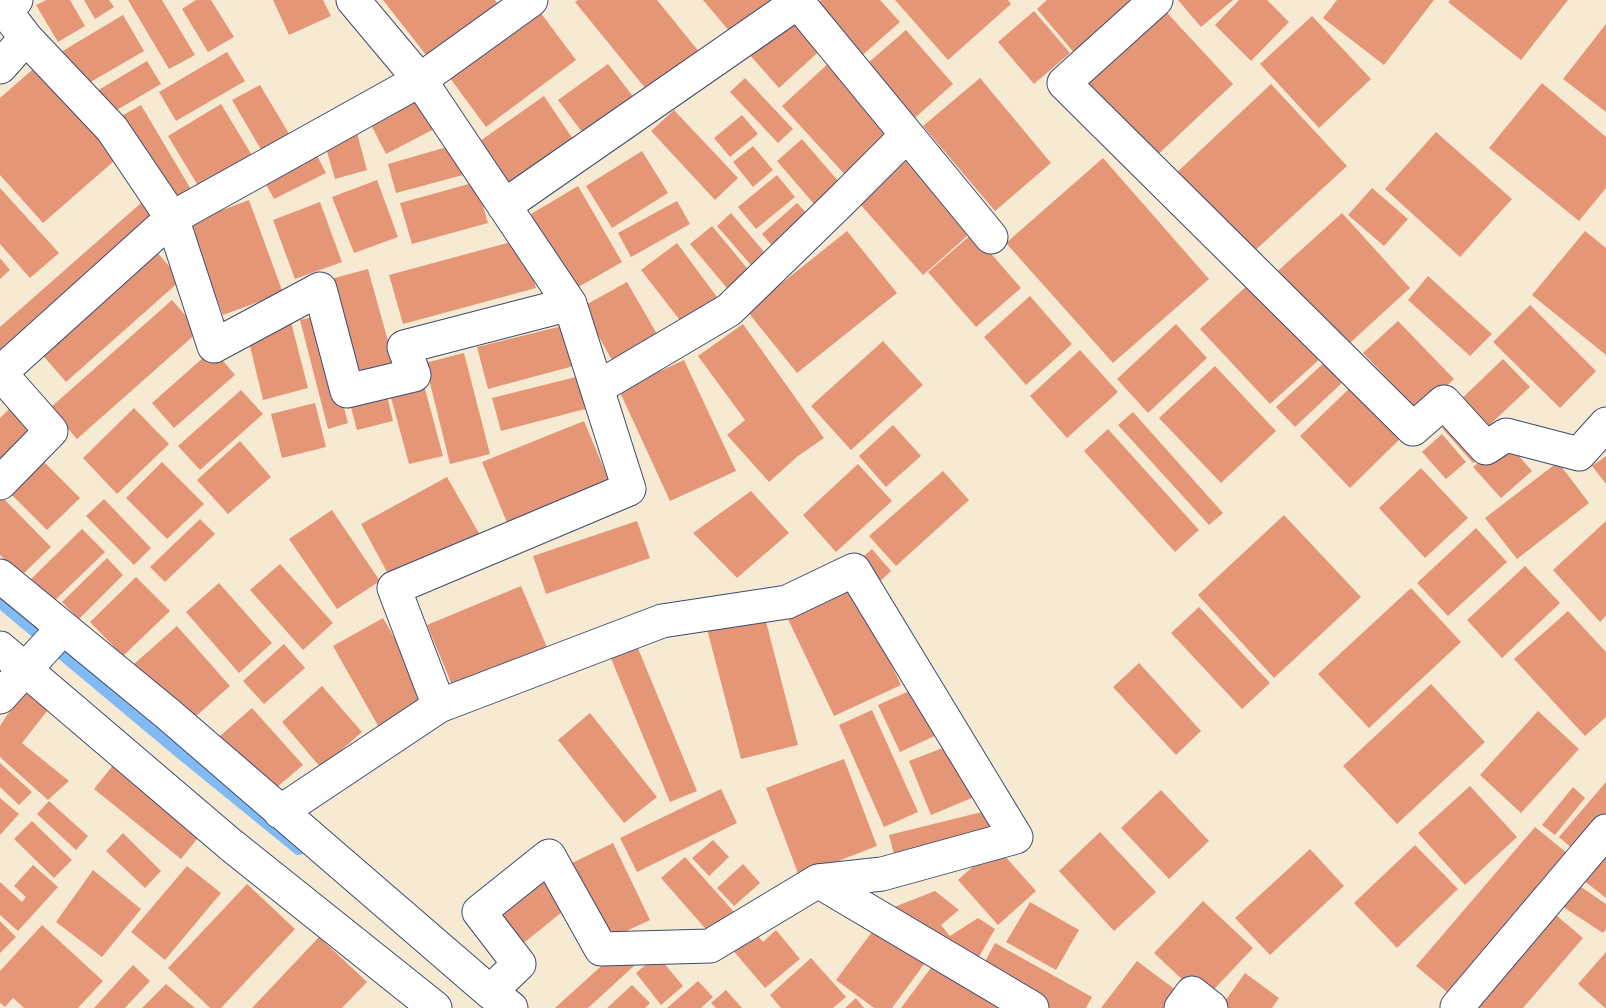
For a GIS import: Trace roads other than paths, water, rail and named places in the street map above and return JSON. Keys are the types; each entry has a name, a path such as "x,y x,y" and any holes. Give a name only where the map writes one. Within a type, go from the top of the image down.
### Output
{"street":[{"path":"16,0 3,8 26,38 112,129 172,219 214,346 320,289 347,391 414,375 404,347 570,304"},
{"path":"353,0 420,80 570,304 629,489 394,588 439,706"},
{"path":"0,483 51,431 0,373 172,219 420,80 531,0"},
{"path":"1156,0 1064,82 1413,429 1444,402 1486,448 1506,435 1578,454 1606,424"},
{"path":"504,206 797,1 991,237"},
{"path":"0,67 26,38"},
{"path":"597,388 729,310 907,135"},
{"path":"0,576 168,714 280,812 500,1000 519,964 479,912 549,856 601,949 710,946 818,880 882,874 1016,837 854,570 787,602 662,621 439,706 280,812"},
{"path":"0,697 63,628"},
{"path":"0,648 231,845 435,1008"},
{"path":"1458,1008 1456,1007 1606,831"},
{"path":"818,880 1032,1008"},
{"path":"1181,1008 1192,993 1211,1008"}],"waterway":[{"path":"0,601 299,848"}]}
